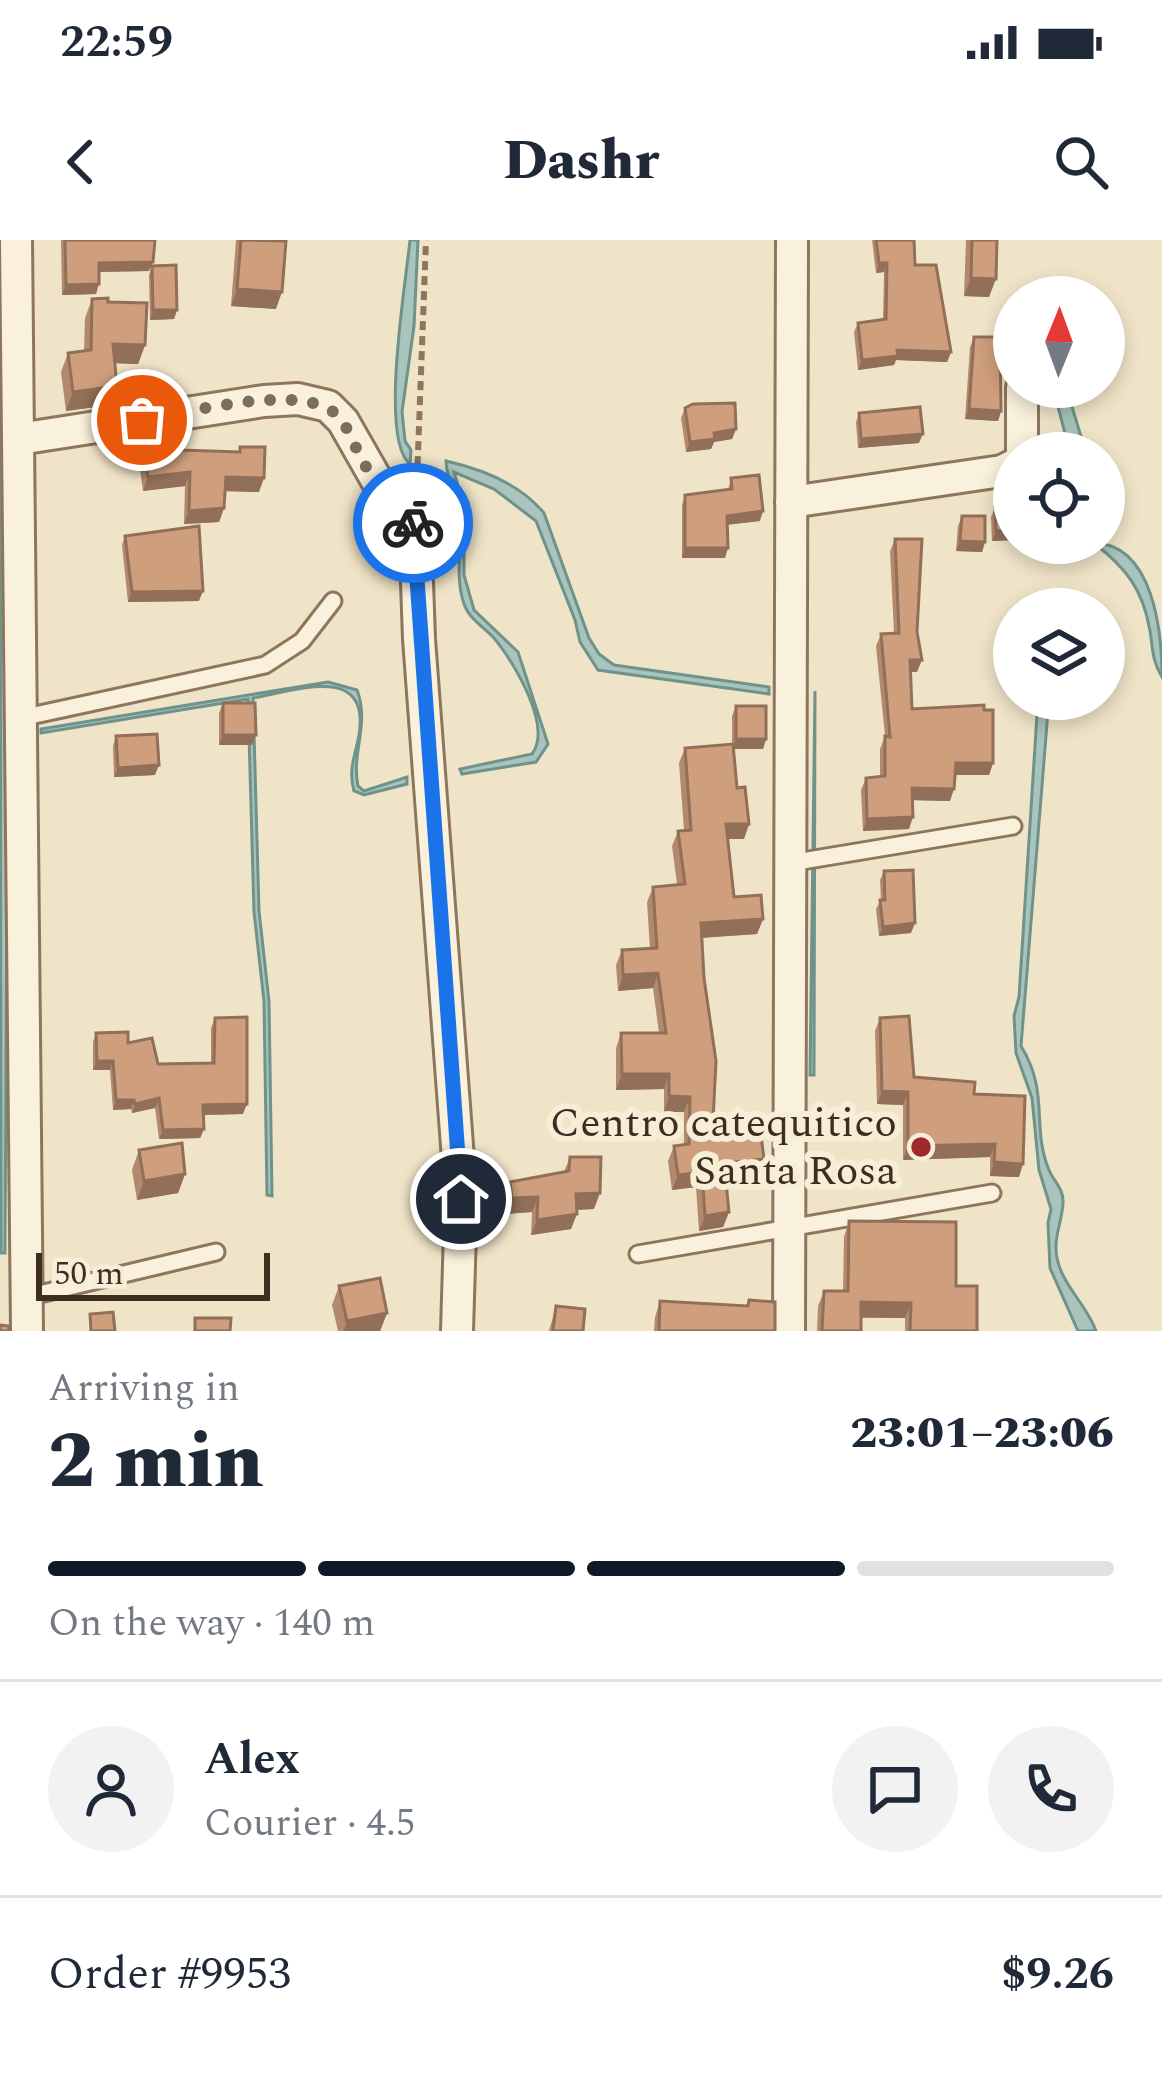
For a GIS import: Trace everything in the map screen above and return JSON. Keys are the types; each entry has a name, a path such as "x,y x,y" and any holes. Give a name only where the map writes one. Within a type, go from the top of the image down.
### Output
{"street":[{"path":"16,240 27,1331"},
{"path":"789,1331 792,240"},
{"path":"19,440 264,400 298,399 328,406 343,421 380,486 415,526 416,600 461,1199 457,1331"},
{"path":"791,502 993,472"}],"lane":[{"path":"22,718 266,665 302,640 333,601"},
{"path":"790,862 1013,826"},
{"path":"638,1254 992,1193"},
{"path":"28,1297 216,1252"}],"path":[{"path":"415,526 426,240"}],"water":[{"path":"0,240 8,683 5,1253 1,1253"},
{"path":"410,240 418,240 414,326 402,412 410,464 401,449 395,394"},
{"path":"1058,408 1072,408 1080,432 1065,432"},
{"path":"446,461 499,479 544,513 589,638 614,665 769,687 769,694 598,670 580,642 536,521 494,489 454,472 464,506 464,575 474,610 518,652 548,744 536,762 462,774 460,769 532,754 538,728 511,662 464,604 459,513"},
{"path":"1125,555 1151,594 1162,677 1147,616 1118,564 1125,564"},
{"path":"328,682 357,690 362,715 358,786 364,791 407,777 407,784 364,795 354,791 360,712 353,697 342,689 308,687 253,698 259,911 269,1001 272,1196 267,1195 264,1001 254,912 248,699 41,733 41,729"},
{"path":"815,691 814,1075 810,1075"},
{"path":"1037,720 1047,720 1021,1046 1035,1079 1044,1154 1063,1198 1057,1258 1096,1331 1078,1331 1050,1268 1051,1209 1039,1170 1032,1098 1016,1053 1014,1016"}],"building":[{"path":"65,240 155,240 153,262 99,263 99,284 66,285"},
{"path":"241,240 286,241 282,292 237,289"},
{"path":"876,240 914,240 915,265 936,265 951,352 897,350 898,356 862,360 858,323 886,319 887,263 879,263"},
{"path":"972,240 997,240 996,276 971,278"},
{"path":"176,265 177,310 153,310 152,266"},
{"path":"108,298 108,302 147,303 145,345 113,344 117,386 73,392 68,353 91,350 92,299"},
{"path":"974,337 993,337 993,408 1001,411 969,409"},
{"path":"735,403 736,429 714,433 715,439 690,442 685,408"},
{"path":"920,407 923,434 861,439 859,413"},
{"path":"177,429 180,450 240,452 240,447 265,447 264,478 226,477 224,508 189,511 190,472 148,477 142,434"},
{"path":"759,475 763,511 727,516 728,548 685,548 685,495 732,489 731,478"},
{"path":"962,516 985,516 985,542 960,541"},
{"path":"199,526 203,591 132,592 125,536"},
{"path":"895,539 922,539 917,632 922,660 910,660 912,709 984,705 984,710 993,710 993,763 956,763 954,789 912,788 913,817 867,819 866,778 885,776 885,736 890,737 881,634 899,633"},
{"path":"223,703 255,703 256,735 223,735"},
{"path":"736,706 766,706 766,739 736,739"},
{"path":"157,734 159,765 118,768 116,736"},
{"path":"733,744 737,788 745,787 749,824 726,824 734,897 761,895 763,919 701,923 716,1061 713,1121 720,1121 722,1139 761,1135 764,1159 724,1163 729,1212 705,1216 702,1172 678,1175 674,1146 689,1144 690,1097 669,1096 669,1074 622,1074 621,1033 666,1033 658,973 623,975 622,950 657,948 653,887 685,884 678,831 691,830 685,748"},
{"path":"913,870 915,923 883,927 884,871"},
{"path":"909,1016 914,1077 975,1082 974,1094 1025,1096 1023,1164 994,1162 995,1144 908,1146 908,1092 882,1091 880,1018"},
{"path":"247,1017 247,1104 203,1105 204,1129 163,1130 159,1098 135,1104 134,1100 116,1100 113,1061 97,1061 96,1033 128,1032 128,1043 152,1038 158,1064 214,1063 215,1018"},
{"path":"182,1143 185,1174 144,1181 139,1150"},
{"path":"570,1157 601,1157 600,1193 576,1194 577,1214 537,1220 538,1197 512,1198 510,1182 569,1171"},
{"path":"849,1221 956,1222 956,1286 977,1286 977,1331 910,1331 911,1303 861,1302 861,1331 822,1331 824,1291 848,1291"},
{"path":"380,1278 387,1313 347,1321 339,1286"},
{"path":"749,1300 775,1302 775,1331 659,1331 660,1301 748,1306"},
{"path":"556,1306 585,1309 583,1331 553,1331"},
{"path":"113,1312 115,1331 91,1331 90,1314"},
{"path":"195,1318 231,1318 230,1331 195,1331"}],"way so far":[{"path":"142,420 264,400 298,399 328,406 343,421 380,486 413,523"}],"place":[{"name":"Centro catequitico Santa Rosa","path":"921,1147"}],"route":[{"path":"413,523 461,1199"}]}
